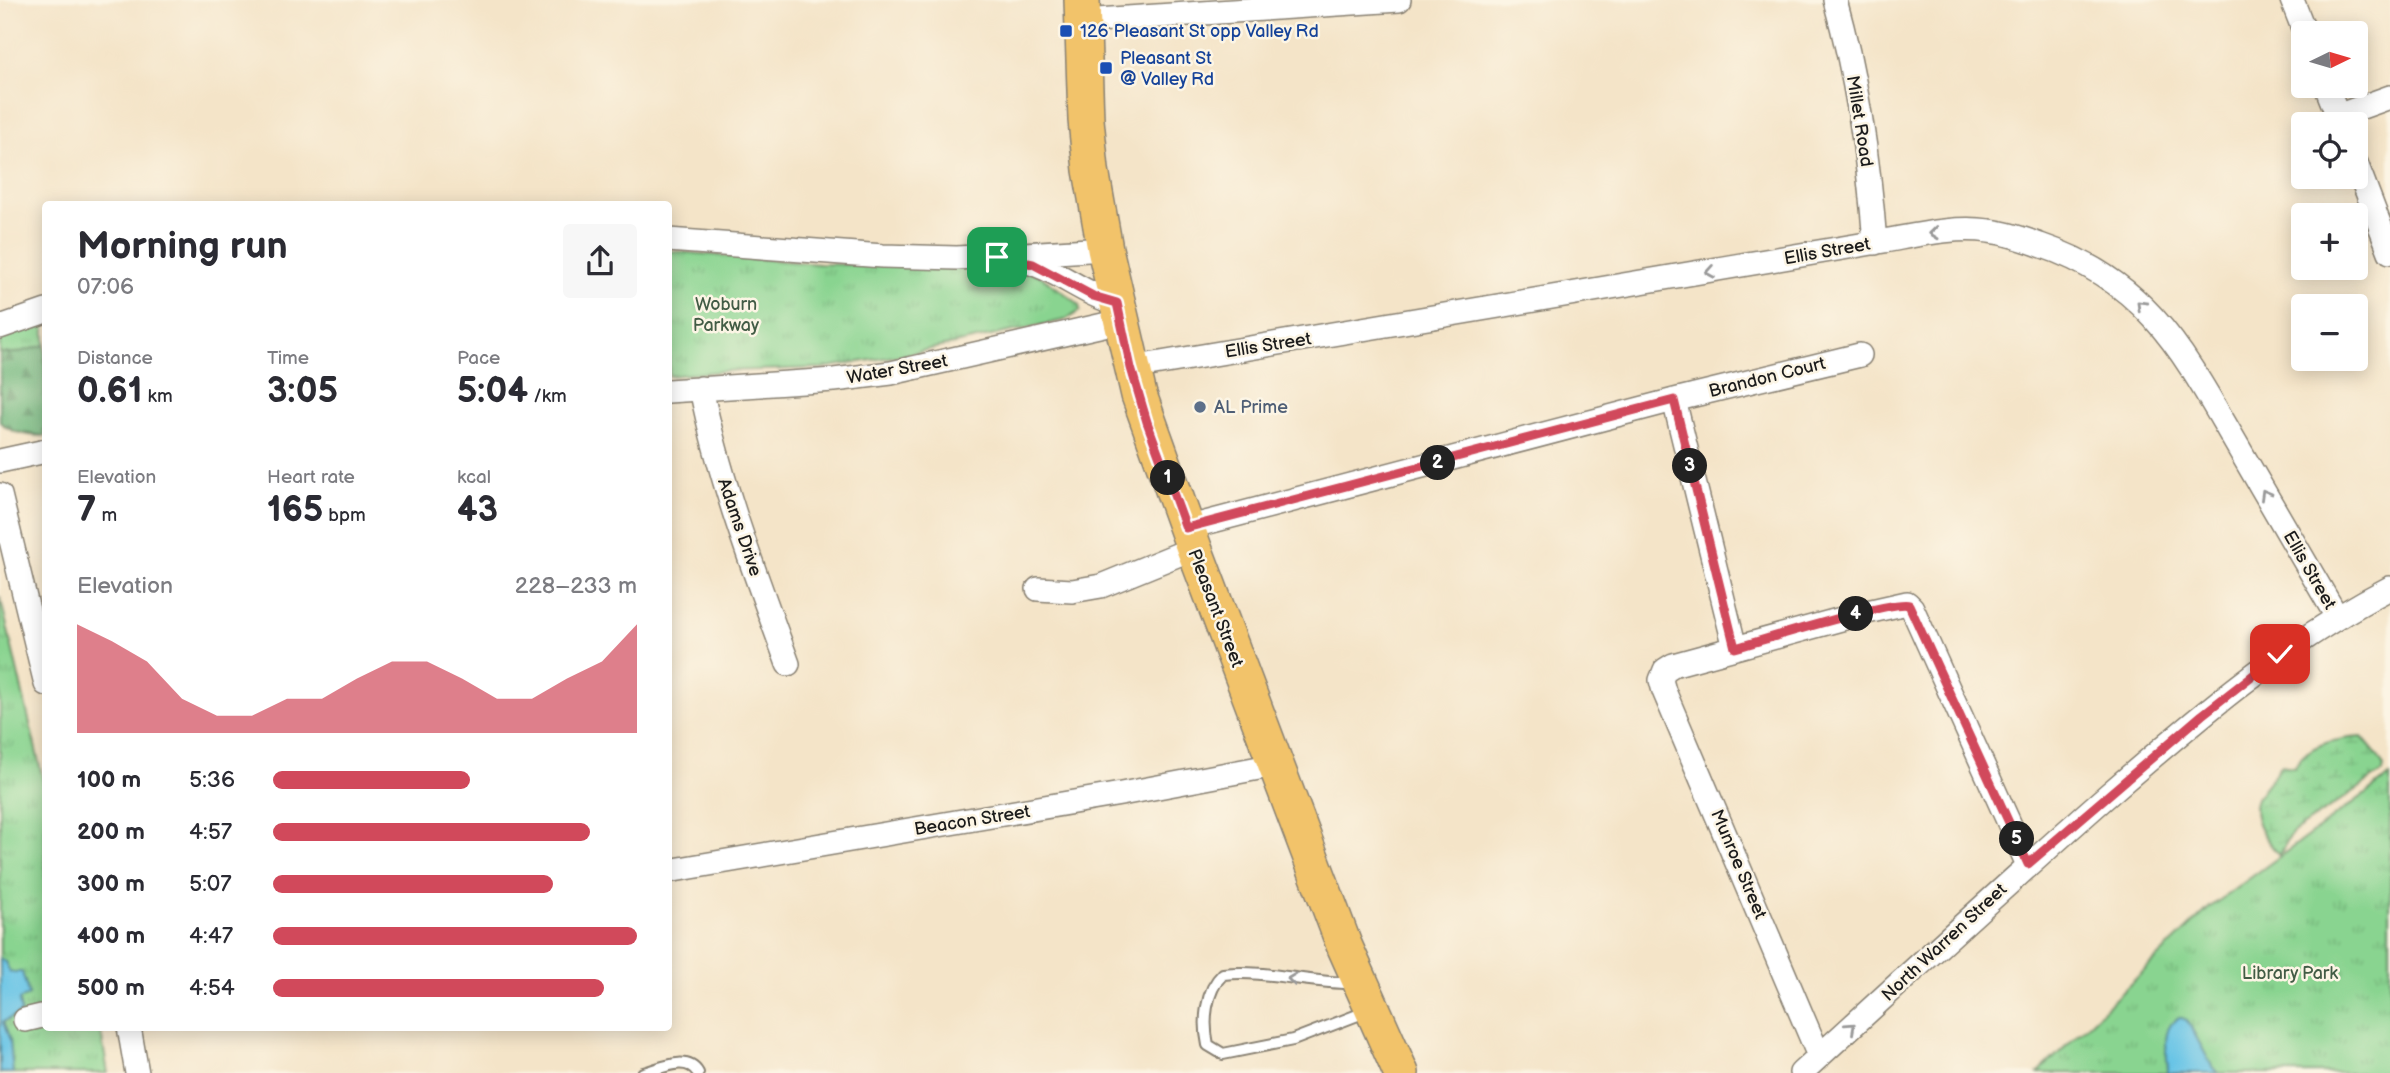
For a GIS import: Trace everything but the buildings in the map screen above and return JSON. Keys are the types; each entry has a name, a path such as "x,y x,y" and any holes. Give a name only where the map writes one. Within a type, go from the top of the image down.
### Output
{"main road":[{"name":"Pleasant Street","path":"1082,10 1090,159 1105,249 1131,368 1147,422 1275,765 1366,996 1401,1073"}],"street":[{"path":"1082,10 1399,0"},
{"name":"Millet Road","path":"1835,0 1859,108 1875,243"},
{"path":"2292,0 2300,21"},
{"path":"2357,112 2390,97"},
{"path":"2366,189 2390,252"},
{"name":"Ellis Street","path":"1131,368 1930,233 1989,231 2061,252 2097,269 2123,287 2155,318 2188,362 2337,617"},
{"path":"672,240 883,256 997,257 1105,249"},
{"path":"997,257 1033,264 1119,312"},
{"path":"0,327 42,312"},
{"name":"Water Street","path":"672,391 834,380 891,373 1119,312"},
{"name":"Brandon Court","path":"1038,589 1072,591 1101,586 1190,538 1674,400 1860,355"},
{"name":"Adams Drive","path":"701,388 711,437 732,507 788,664"},
{"path":"1674,400 1735,648 1867,612 1908,604 2028,864"},
{"path":"0,461 42,452"},
{"path":"0,495 42,668"},
{"name":"North Warren Street","path":"1801,1073 2028,864 2202,715 2280,654 2337,617 2390,588"},
{"name":"Munroe Street","path":"1735,648 1673,666 1663,672 1661,680 1819,1056"},
{"name":"Beacon Street","path":"672,870 1275,765"},
{"path":"129,1031 137,1073"}],"lane":[{"path":"1223,974 1249,974 1328,983 1366,996 1293,1040 1223,1054 1208,1045 1205,1030 1210,995 1214,983 1223,974"},
{"path":"643,1073 683,1063 692,1065 698,1073"}],"green space":[{"name":"Woburn Parkway","path":"672,251 819,264 1010,267 1039,275 1079,305 1080,311 1065,320 903,355 822,368 672,376"},
{"path":"42,322 42,436 15,432 0,422 0,338"},
{"path":"42,346 42,436 15,432 0,422 0,353 16,353"},
{"path":"0,596 42,775 42,1031 101,1031 108,1073 0,1073"},
{"path":"2362,737 2378,756 2384,767 2383,772 2292,833 2279,855 2258,823 2255,808 2260,793 2281,765 2294,767 2315,747 2342,739"},
{"name":"Library Park","path":"2390,776 2390,1073 2038,1073 2209,908"}],"water":[{"path":"0,958 10,972 22,972 29,995 19,1000 21,1013 3,1022 10,1040 13,1073 0,1073"},
{"path":"2179,1017 2187,1020 2218,1073 2168,1073 2167,1035 2173,1022"}],"place":[{"name":"126 Pleasant St opp Valley Rd","path":"1066,31"},
{"name":"Pleasant St @ Valley Rd","path":"1106,68"},
{"name":"AL Prime","path":"1200,407"}],"route":[{"path":"997,257 1033,264 1093,296 1117,303 1131,368 1147,422 1186,528 1674,400 1735,648 1907,603 1912,608 2028,864 2166,744 2280,654"}]}
